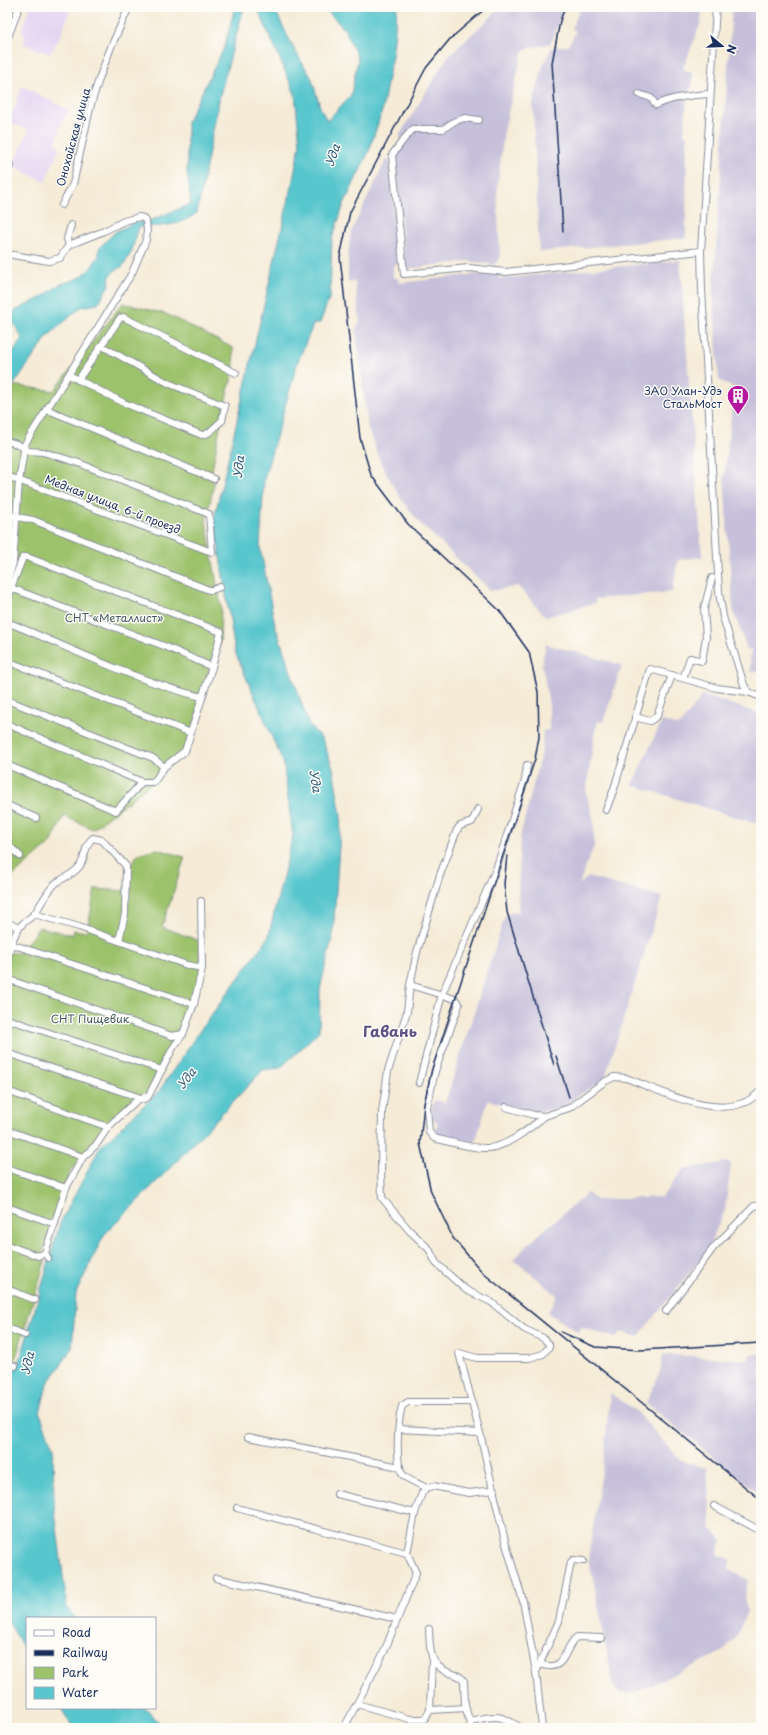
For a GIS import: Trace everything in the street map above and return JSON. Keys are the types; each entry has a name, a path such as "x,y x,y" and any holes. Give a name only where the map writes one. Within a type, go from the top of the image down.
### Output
{"street":[{"path":"7,40 19,7"},
{"name":"Онохойская улица","path":"62,205 73,184 93,98 110,47 129,7"},
{"path":"716,7 701,252 703,305 719,592 723,616 744,685 748,692"},
{"path":"639,94 651,98 656,105 671,99 690,95 710,94"},
{"path":"479,120 466,118 455,121 443,129 413,129 392,155 404,274 469,268 504,272 701,252"},
{"path":"7,173 10,165"},
{"path":"7,254 49,262 60,258 69,245 124,221 139,217 146,221 147,231 141,254 132,274 69,375 26,440 19,481 13,563 7,604"},
{"path":"69,245 67,239 71,225"},
{"path":"78,380 120,318 123,317 236,373"},
{"path":"69,375 124,403 202,435 208,434 217,424 222,422 225,406 168,383 102,346"},
{"path":"46,409 214,479"},
{"path":"7,441 24,447"},
{"name":"Медная улица, 6-й проезд","path":"7,476 212,552 209,514 76,462 43,452 29,451 24,447"},
{"path":"7,515 33,520 209,590 220,587"},
{"path":"7,724 142,782 154,782 164,766 185,751 212,667 220,632 27,556 21,559 9,585"},
{"path":"683,678 690,658 702,661 706,638 704,609 712,578"},
{"path":"9,585 164,646 212,667"},
{"path":"7,622 85,656 185,693 202,697"},
{"path":"7,661 191,733"},
{"path":"606,810 614,789 650,669 718,688 748,692 761,697"},
{"path":"635,716 650,721 657,716 672,675"},
{"path":"7,700 153,758 164,766"},
{"path":"7,765 116,811 142,782"},
{"path":"420,1083 442,994 496,869 525,780 527,765"},
{"path":"7,805 36,818"},
{"path":"478,810 472,822 460,826 454,838 440,875 417,952 410,985 407,1012 388,1071 385,1088 382,1112 382,1198 409,1230 428,1249 436,1263 466,1290 491,1302 524,1329 543,1338 549,1344 549,1347 543,1354 529,1358 477,1358 459,1353 494,1490 505,1541 523,1601 536,1672 542,1728"},
{"path":"7,960 11,944 19,928 34,914 44,898 56,884 78,869 84,859 90,840 93,838 102,840 126,866 125,914 119,941"},
{"path":"7,844 20,856"},
{"path":"7,1245 38,1256 47,1256 66,1188 84,1157 96,1145 108,1127 137,1100 144,1099 151,1092 173,1048 183,1034 194,1004 202,968 201,901"},
{"path":"34,914 119,941 187,965 202,968"},
{"path":"7,922 19,928"},
{"path":"11,944 194,1004"},
{"path":"7,979 172,1036 183,1034"},
{"path":"410,985 455,999 459,1004 435,1071 427,1108 429,1132 434,1138 487,1149 498,1147 525,1132 545,1116 569,1108 604,1082 614,1077 626,1078 695,1103 716,1107 736,1106 745,1103 761,1090"},
{"path":"7,1019 162,1070"},
{"path":"7,1053 144,1099"},
{"path":"7,1091 108,1127"},
{"path":"506,1107 534,1115 545,1116"},
{"path":"7,1130 84,1157"},
{"path":"7,1168 66,1188"},
{"path":"666,1311 714,1247 754,1206 761,1205"},
{"path":"7,1207 55,1224"},
{"path":"7,1289 35,1300"},
{"path":"7,1328 25,1335"},
{"path":"7,1363 15,1366"},
{"path":"426,1488 405,1476 400,1467 397,1456 401,1408 408,1402 472,1402"},
{"path":"399,1429 480,1433"},
{"path":"248,1437 400,1467"},
{"path":"344,1728 358,1704 384,1652 416,1573 407,1553 415,1513 422,1493 426,1488 432,1486 469,1493 494,1490"},
{"path":"337,1494 415,1513"},
{"path":"714,1506 761,1531"},
{"path":"237,1508 407,1553"},
{"path":"536,1672 546,1646 559,1621 571,1562 574,1560 583,1561"},
{"path":"216,1578 397,1619"},
{"path":"358,1704 410,1719 425,1719 430,1710 432,1659 429,1629"},
{"path":"540,1664 551,1666 562,1661 577,1637 601,1638"},
{"path":"432,1659 437,1666 443,1670 458,1675 464,1681 466,1708 470,1725 496,1716 521,1728"},
{"path":"430,1710 466,1708"}],"shaded area":[{"path":"30,7 71,7 59,40 50,54 24,44 24,33 21,32"},
{"path":"502,7 564,7 551,43 523,50 504,130 497,191 500,258 494,265 469,261 406,269 395,160 405,140 399,136 448,56"},
{"path":"580,7 702,7 701,22 683,69 693,73 692,85 687,96 684,135 687,135 686,238 539,252 533,102 543,66 552,47 568,46 576,31 572,29"},
{"path":"732,7 761,7 761,671 750,672 751,649 747,649 733,609 724,479 734,388 719,380 713,295"},
{"path":"22,86 69,110 59,129 56,144 60,147 45,182 13,166 29,130 9,122"},
{"path":"387,158 390,161 398,264 393,265 393,278 398,278 399,283 477,274 497,274 499,279 680,260 702,557 678,560 672,592 595,599 595,603 546,617 518,586 491,591 418,521 402,500 382,466 368,429 356,329 360,322 355,282 348,282 348,255 351,232"},
{"path":"546,644 622,665 603,722 598,721 595,731 586,792 594,822 594,846 579,884 589,877 662,897 605,1078 560,1108 533,1113 488,1100 474,1146 434,1134 438,1122 434,1121 430,1113 435,1100 445,1103 505,916 510,913 519,912 520,838 542,749 543,731 549,730 549,705 542,664"},
{"path":"703,695 761,714 761,732 756,749 761,751 761,825 632,785 662,721 679,726"},
{"path":"726,1162 731,1164 725,1210 707,1251 638,1337 621,1332 615,1338 581,1327 578,1332 548,1313 557,1295 514,1260 527,1245 587,1193 596,1200 662,1197 684,1169"},
{"path":"663,1354 749,1360 750,1354 761,1354 761,1495 646,1403 660,1372"},
{"path":"610,1393 637,1412 681,1461 707,1468 711,1528 722,1540 717,1555 731,1559 728,1569 748,1580 744,1597 747,1611 736,1638 722,1652 632,1694 618,1692 613,1686 594,1582 588,1559 603,1465"}],"green space":[{"name":"СНТ «Металлист»","path":"123,303 166,314 233,348 234,369 223,410 211,476 214,484 206,521 221,607 220,641 187,745 153,782 93,829 64,816 51,843 7,881 7,390 11,385 54,391"},
{"name":"СНТ Пищевик","path":"157,849 185,857 162,927 200,941 201,974 192,1000 147,1092 141,1094 107,1124 95,1144 83,1155 70,1172 41,1257 46,1258 14,1364 7,1374 7,953 20,953 39,927 73,935 74,930 87,932 95,889 129,891 130,866 138,854"}],"water":[{"path":"235,7 244,7 220,95 197,213 190,218 170,225 139,227 131,253 123,266 114,271 110,276 109,285 98,304 81,307 48,336 7,394 7,361 22,338 13,322 13,312 42,297 59,285 81,277 90,269 99,256 99,248 115,232 135,222 144,223 191,204 187,171 187,122 224,48"},
{"name":"Уда","path":"257,7 276,7 276,12 294,49 312,79 320,107 327,121 351,95 358,59 345,30 324,7 397,7 393,50 382,111 369,151 344,204 332,239 330,296 320,323 314,323 298,361 264,479 260,547 275,625 309,725 322,739 333,768 341,816 333,935 320,989 319,1031 280,1068 263,1070 104,1235 76,1293 72,1349 47,1385 40,1413 53,1449 54,1504 67,1608 74,1617 26,1617 26,1652 7,1619 7,1379 19,1364 60,1223 100,1147 159,1091 201,1029 268,938 293,835 283,762 235,652 214,519 292,185 300,144 295,94"},
{"path":"62,1709 146,1709 165,1728 73,1728"}],"railway":[{"path":"487,7 450,39 426,68 350,212 340,257 360,438 371,475 408,524 499,610 529,652 538,692 539,737 535,759 432,1069 424,1104 420,1143 431,1192 453,1238 483,1273 761,1500"},
{"path":"563,232 552,63 560,21 565,7"},
{"path":"507,856 504,884 507,912 554,1065"},
{"path":"556,1056 569,1097"},
{"path":"561,1332 595,1347 640,1350 761,1343"}],"place":[{"name":"ЗАО Улан-Удэ СтальМост","path":"738,416"}],"district":[{"name":"Гавань","path":"390,1030"}]}
